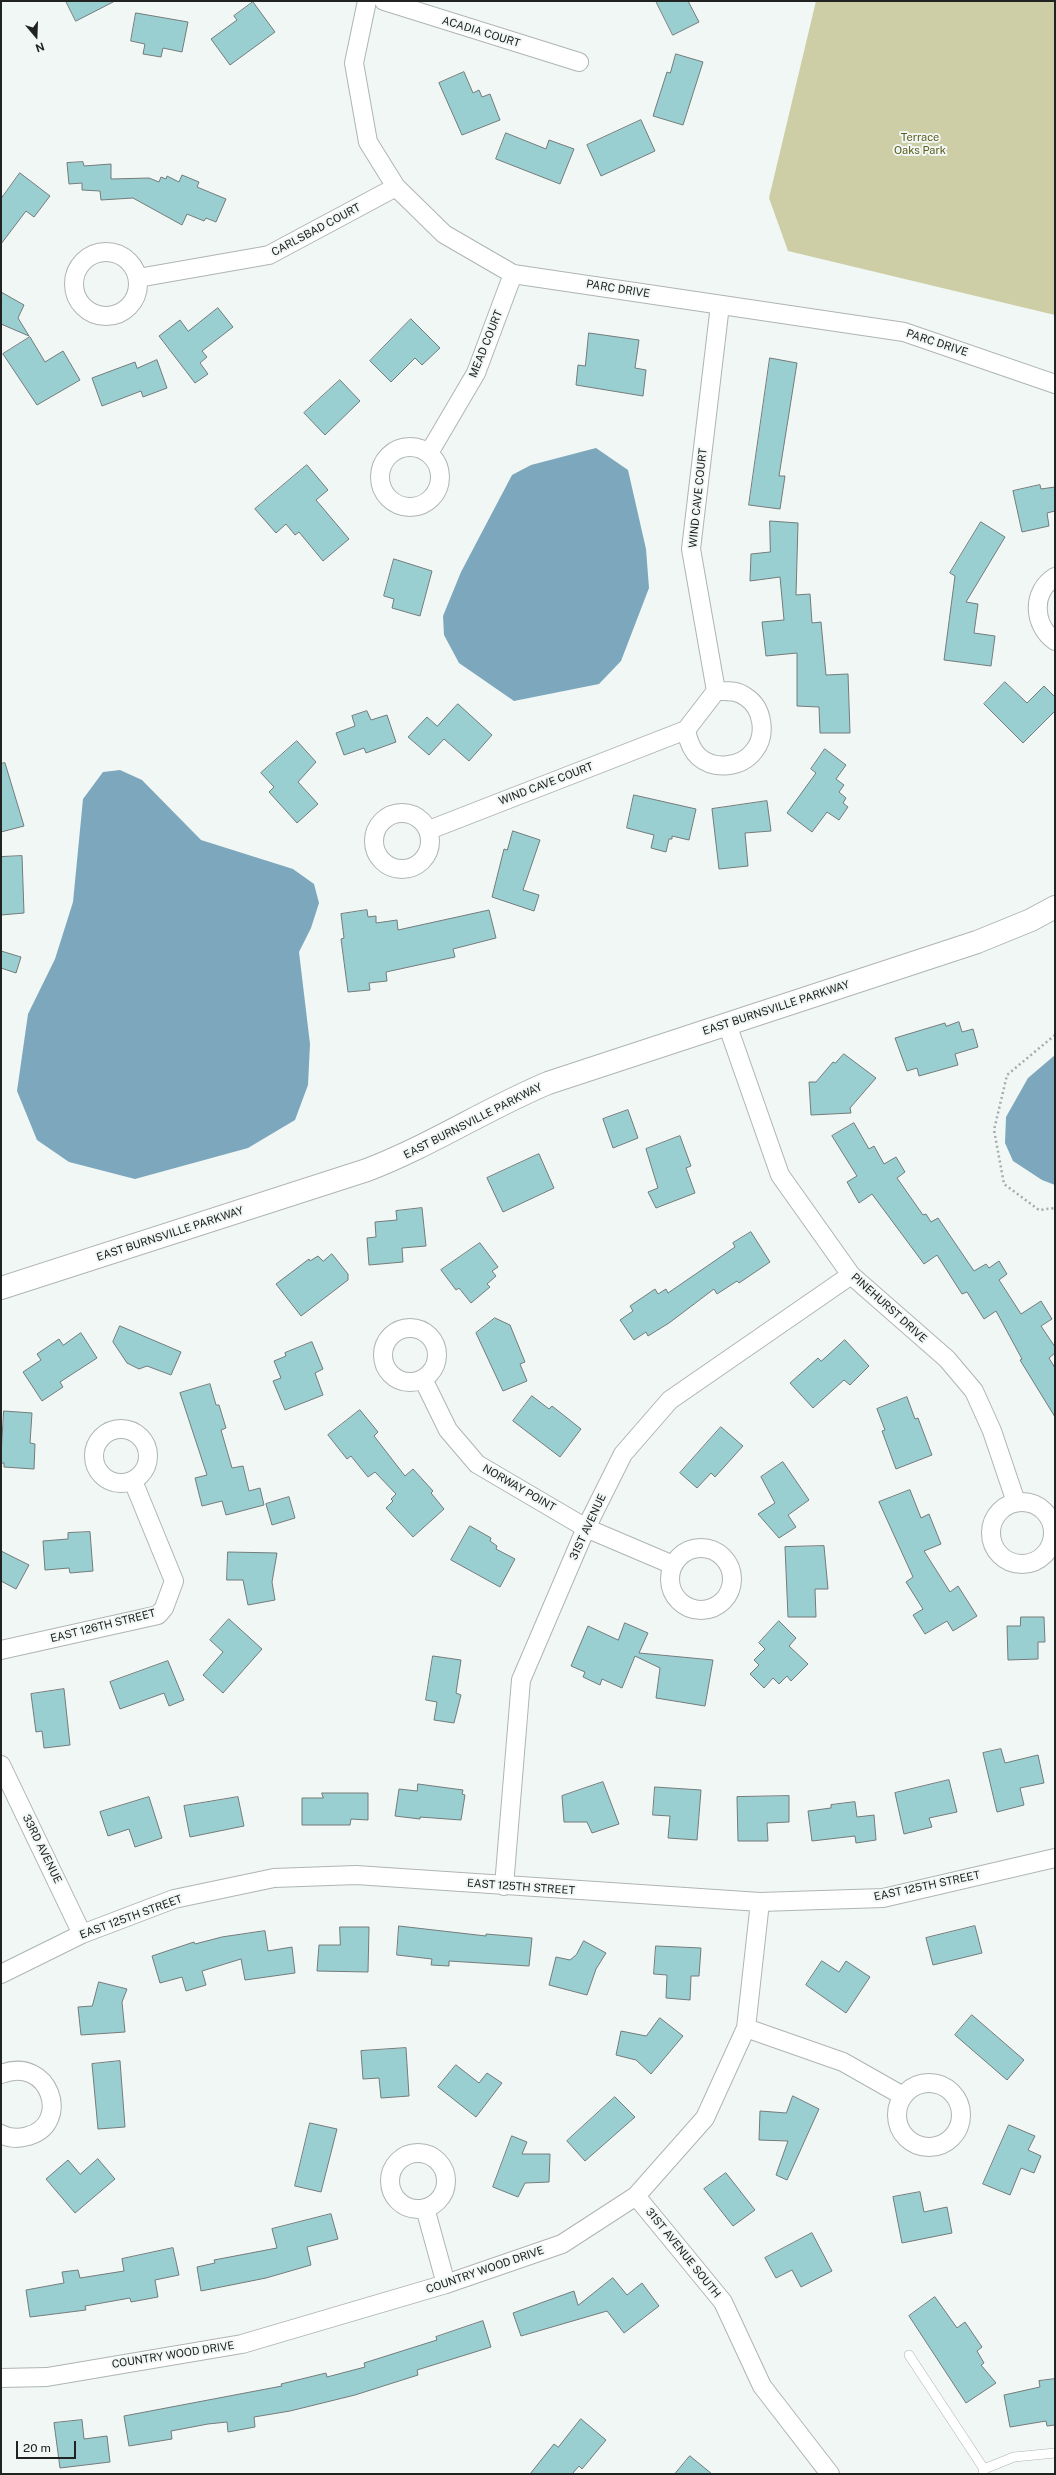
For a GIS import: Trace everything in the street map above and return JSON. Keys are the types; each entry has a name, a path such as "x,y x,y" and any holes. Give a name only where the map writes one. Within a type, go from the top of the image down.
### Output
{"street":[{"name":"PARC DRIVE","path":"367,1 354,63 368,142 396,187 444,234 513,274 904,332 1055,384"},
{"name":"ACADIA COURT","path":"384,1 579,62"},
{"name":"CARLSBAD COURT","path":"138,278 269,255 396,187"},
{"name":"MEAD COURT","path":"429,453 476,373 513,274"},
{"name":"WIND CAVE COURT","path":"716,691 692,549 720,305"},
{"path":"1055,577 1049,581 1040,593 1037,608 1039,623 1047,635 1055,641"},
{"path":"716,691 732,691 746,697 756,708 762,722 761,738 754,752 742,761 727,766 712,764 699,757 690,744 686,730 716,691"},
{"name":"WIND CAVE COURT","path":"429,830 686,730"},
{"name":"EAST BURNSVILLE PARKWAY","path":"1,1288 367,1170 401,1157 490,1110 542,1086 977,942 1031,920 1055,907"},
{"name":"PINEHURST DRIVE","path":"727,1024 780,1175 851,1275 947,1359 974,1391 992,1431 1016,1502"},
{"name":"31ST AVENUE","path":"504,1886 521,1680 586,1528 623,1454 670,1400 851,1275"},
{"name":"NORWAY POINT","path":"423,1379 448,1430 477,1464 586,1528 673,1565"},
{"name":"EAST 126TH STREET","path":"1,1650 158,1615 164,1608 174,1581 133,1481"},
{"name":"33RD AVENUE","path":"1,1765 82,1934"},
{"name":"EAST 125TH STREET","path":"1,1974 82,1934 174,1899 274,1878 356,1875 760,1902 883,1898 1055,1858"},
{"name":"COUNTRY WOOD DRIVE","path":"1,2378 47,2377 242,2344 446,2284 562,2244 636,2196 705,2118 746,2028 760,1902"},
{"path":"746,2028 843,2062 903,2096"},
{"path":"1,2073 15,2070 28,2071 40,2078 48,2089 52,2101 50,2115 44,2127 33,2135 20,2139 1,2134"},
{"name":"31ST AVENUE SOUTH","path":"636,2196 723,2302 762,2386 830,2474"},
{"path":"425,2208 446,2284"}],"lane":[{"path":"909,2355 984,2471 1014,2457 1055,2453"}],"path":[{"path":"1055,1034 1007,1075 994,1130 1004,1184 1039,1210 1055,1208"}],"green space":[{"name":"Terrace Oaks Park","path":"816,1 1055,1 1055,315 788,251 769,198"}],"water":[{"path":"596,448 628,470 646,549 649,588 621,661 599,684 514,701 459,663 444,635 443,616 461,572 512,475 531,465"},
{"path":"120,770 142,780 201,840 293,869 314,884 319,903 311,928 299,952 310,1044 308,1085 295,1120 248,1148 135,1179 69,1162 37,1140 17,1091 28,1014 55,959 73,902 83,799 103,772"},
{"path":"1055,1055 1055,1185 1042,1180 1013,1161 1005,1143 1006,1117 1028,1078"}],"building":[{"path":"66,1 115,1 76,21"},
{"path":"656,1 688,1 699,22 673,35"},
{"path":"253,2 275,32 230,65 211,39 237,20 234,16"},
{"path":"136,13 188,22 182,52 163,48 161,57 143,54 145,44 131,41"},
{"path":"676,54 703,62 683,125 653,116 667,72 670,73"},
{"path":"464,72 473,93 479,90 482,97 490,94 500,120 462,135 439,83"},
{"path":"641,120 655,151 601,176 587,145"},
{"path":"506,133 546,149 549,140 574,149 560,184 496,159"},
{"path":"83,162 84,166 111,164 111,179 149,178 159,182 161,177 166,179 167,176 179,182 182,175 199,182 197,187 226,199 216,222 206,218 204,221 187,214 182,225 133,198 101,200 100,191 82,190 82,183 69,184 67,163"},
{"path":"20,173 50,196 34,217 26,211 1,244 1,199"},
{"path":"1,292 24,305 18,318 29,336 1,324"},
{"path":"218,308 233,327 202,351 207,357 200,363 208,374 195,383 159,336 180,320 188,331"},
{"path":"411,319 440,348 422,365 415,358 391,382 370,361"},
{"path":"589,333 639,340 635,368 646,370 643,396 576,385 578,365 585,366"},
{"path":"30,337 45,362 63,351 80,380 37,405 3,354"},
{"path":"770,358 797,363 779,476 785,476 780,509 749,505"},
{"path":"157,360 167,388 143,397 141,391 102,406 92,378 135,362 137,368"},
{"path":"340,380 360,401 325,435 304,413"},
{"path":"307,465 328,490 316,500 349,539 323,561 299,532 295,535 286,524 276,533 255,509"},
{"path":"1040,485 1041,489 1055,487 1055,511 1047,513 1049,526 1022,532 1013,491"},
{"path":"770,521 798,523 796,595 810,594 812,623 821,622 826,675 848,674 850,733 820,733 819,707 797,706 797,653 766,656 762,622 784,620 780,577 750,581 751,554 770,552"},
{"path":"981,522 1005,537 966,602 978,604 974,633 995,636 991,666 944,660 955,576 950,573"},
{"path":"394,559 432,571 420,616 392,608 394,599 384,596"},
{"path":"1005,682 1027,703 1044,686 1055,697 1055,711 1023,743 984,704"},
{"path":"458,704 492,735 469,761 444,739 429,755 408,737 427,717 437,726"},
{"path":"367,711 371,720 387,715 396,742 366,753 364,748 344,755 336,733 355,726 352,716"},
{"path":"297,741 316,762 298,782 318,804 297,823 269,792 274,787 261,773"},
{"path":"825,749 846,765 836,779 844,785 839,792 846,798 843,803 848,807 839,820 827,812 812,832 787,813 816,773 811,769"},
{"path":"5,763 24,826 1,832 1,764"},
{"path":"634,795 696,809 689,840 672,836 672,839 669,839 666,852 651,848 654,835 627,828"},
{"path":"767,801 771,831 745,833 748,866 719,869 712,809"},
{"path":"513,831 540,840 523,890 539,895 534,911 492,897 504,849 507,850"},
{"path":"22,856 24,913 1,915 1,857"},
{"path":"367,910 368,917 376,916 376,923 397,920 398,930 489,910 496,938 453,949 455,957 386,972 387,981 369,983 370,990 348,992 341,939 344,938 341,914"},
{"path":"1,951 21,957 16,973 1,968"},
{"path":"959,1022 962,1032 973,1029 978,1047 955,1054 958,1065 919,1076 917,1068 907,1071 895,1038 945,1023 946,1026"},
{"path":"844,1054 876,1078 850,1108 851,1113 811,1115 809,1082 816,1082 833,1062 835,1063"},
{"path":"628,1110 638,1138 613,1148 603,1119"},
{"path":"854,1123 869,1149 874,1146 884,1164 896,1157 905,1172 897,1178 923,1215 926,1214 931,1222 938,1218 974,1271 986,1264 989,1268 999,1261 1007,1274 999,1280 1021,1314 1041,1301 1052,1319 1041,1326 1055,1347 1055,1353 1049,1358 1055,1368 1055,1417 1020,1360 1022,1359 996,1311 984,1319 967,1292 962,1294 937,1255 924,1264 872,1194 859,1203 847,1182 857,1176 832,1136"},
{"path":"680,1136 691,1166 686,1168 695,1193 656,1208 648,1192 658,1188 646,1149"},
{"path":"539,1154 554,1188 503,1212 487,1178"},
{"path":"422,1208 426,1246 402,1248 403,1262 369,1265 367,1238 376,1237 375,1222 397,1220 396,1211"},
{"path":"751,1232 770,1262 739,1283 737,1281 717,1294 714,1289 669,1323 648,1336 646,1332 634,1340 620,1320 633,1311 630,1306 655,1289 658,1294 666,1289 668,1293 735,1247 733,1243"},
{"path":"480,1243 498,1267 492,1271 496,1276 487,1284 490,1287 471,1303 459,1288 456,1290 441,1270"},
{"path":"332,1254 348,1274 348,1280 301,1316 276,1284 309,1259 310,1261 318,1256 323,1261"},
{"path":"495,1318 510,1325 525,1362 520,1364 527,1381 503,1391 476,1333"},
{"path":"120,1326 181,1352 171,1375 147,1366 139,1369 127,1363 113,1342"},
{"path":"81,1333 97,1358 60,1382 63,1387 42,1401 23,1372 41,1360 37,1354 59,1339 63,1345"},
{"path":"845,1340 869,1366 850,1385 844,1380 813,1408 790,1383 818,1358 821,1361"},
{"path":"312,1342 323,1369 315,1373 323,1395 285,1410 273,1381 281,1378 274,1361 286,1356 285,1353"},
{"path":"210,1384 216,1405 219,1405 226,1428 221,1430 232,1468 243,1466 249,1491 260,1488 264,1505 226,1515 222,1501 202,1506 195,1478 207,1475 180,1393"},
{"path":"532,1396 549,1409 552,1406 581,1429 560,1457 513,1421"},
{"path":"907,1397 915,1419 918,1418 932,1455 896,1469 882,1431 885,1430 877,1409"},
{"path":"360,1410 378,1432 374,1436 405,1476 413,1469 433,1491 431,1493 444,1509 413,1537 386,1508 393,1501 391,1499 396,1494 375,1472 368,1477 351,1456 347,1459 328,1435"},
{"path":"4,1411 32,1413 30,1443 35,1444 34,1469 4,1467 4,1463 1,1463"},
{"path":"721,1427 743,1446 715,1477 711,1473 697,1488 680,1473"},
{"path":"783,1462 809,1500 788,1515 796,1527 779,1538 758,1514 775,1503 761,1477"},
{"path":"910,1490 921,1518 929,1514 941,1544 924,1551 950,1592 958,1586 977,1616 953,1631 947,1621 925,1634 913,1615 923,1609 906,1582 913,1577 879,1502"},
{"path":"289,1497 295,1518 272,1525 266,1504"},
{"path":"470,1526 491,1538 490,1541 497,1546 496,1549 515,1559 500,1587 451,1560"},
{"path":"90,1532 93,1571 70,1573 69,1568 45,1570 43,1541 68,1539 68,1533"},
{"path":"824,1546 828,1589 815,1589 816,1617 788,1617 785,1547"},
{"path":"1,1551 29,1565 16,1589 1,1581"},
{"path":"228,1552 277,1553 272,1582 275,1600 248,1605 243,1580 227,1580"},
{"path":"1021,1617 1044,1617 1045,1642 1038,1642 1038,1659 1008,1660 1007,1626 1020,1626"},
{"path":"229,1619 262,1649 223,1693 203,1675 223,1652 210,1640"},
{"path":"779,1621 796,1638 789,1646 808,1664 791,1681 787,1676 779,1684 773,1678 764,1688 750,1674 759,1665 754,1660 765,1649 759,1643"},
{"path":"625,1623 648,1633 639,1653 713,1660 705,1706 656,1698 660,1668 635,1656 622,1688 602,1679 600,1685 583,1677 585,1672 571,1666 588,1626 618,1640"},
{"path":"433,1656 461,1660 456,1693 461,1695 454,1723 434,1720 437,1702 426,1700"},
{"path":"168,1661 184,1700 169,1706 164,1693 120,1709 110,1682"},
{"path":"64,1689 70,1745 44,1748 42,1731 36,1732 31,1694"},
{"path":"1001,1749 1005,1763 1038,1755 1044,1783 1020,1788 1024,1805 997,1812 983,1753"},
{"path":"949,1780 957,1812 929,1818 932,1827 904,1834 895,1793"},
{"path":"603,1782 619,1824 592,1833 587,1822 564,1822 562,1796"},
{"path":"418,1784 463,1790 462,1794 465,1795 461,1820 420,1817 420,1819 395,1816 399,1789 417,1791"},
{"path":"655,1787 701,1790 697,1840 668,1838 670,1816 653,1815"},
{"path":"322,1793 368,1793 368,1820 351,1819 350,1825 302,1825 302,1798 323,1798"},
{"path":"789,1796 789,1822 767,1823 768,1841 738,1841 737,1797"},
{"path":"149,1797 162,1838 135,1847 129,1829 108,1836 100,1812"},
{"path":"238,1797 244,1826 190,1837 184,1806"},
{"path":"855,1802 857,1817 874,1815 876,1840 856,1843 855,1836 812,1841 808,1811 831,1808 831,1805"},
{"path":"399,1926 486,1936 486,1934 532,1938 529,1966 449,1961 449,1966 431,1965 432,1959 397,1955"},
{"path":"975,1926 982,1953 933,1965 926,1938"},
{"path":"340,1927 369,1927 368,1972 317,1971 319,1945 340,1945"},
{"path":"265,1931 268,1951 292,1947 295,1973 245,1980 241,1959 202,1971 206,1985 186,1991 182,1977 160,1983 152,1956 194,1942 195,1944 222,1937"},
{"path":"584,1941 606,1953 596,1969 587,1995 549,1985 556,1957 570,1960 576,1955"},
{"path":"656,1946 701,1948 699,1976 691,1976 690,2000 666,1998 667,1975 654,1974"},
{"path":"822,1961 839,1972 846,1961 870,1977 846,2013 806,1985"},
{"path":"99,1982 127,1989 122,2002 125,2032 81,2035 78,2007 92,2006"},
{"path":"972,2015 1024,2060 1007,2080 955,2035"},
{"path":"660,2018 683,2036 651,2074 636,2060 616,2055 621,2031 646,2036"},
{"path":"406,2048 409,2096 381,2098 379,2078 363,2079 361,2051"},
{"path":"120,2061 125,2127 98,2129 92,2064"},
{"path":"456,2065 479,2083 487,2073 502,2083 476,2117 438,2087"},
{"path":"793,2096 819,2109 787,2180 776,2175 788,2141 759,2140 760,2111 786,2113"},
{"path":"615,2097 635,2117 585,2161 567,2141"},
{"path":"310,2123 337,2129 321,2192 295,2186"},
{"path":"1009,2125 1035,2136 1028,2150 1041,2156 1034,2173 1021,2168 1010,2195 983,2184"},
{"path":"512,2136 527,2142 522,2154 550,2154 549,2182 525,2183 518,2197 493,2187"},
{"path":"98,2159 115,2179 75,2213 46,2179 68,2160 80,2174"},
{"path":"726,2173 755,2210 733,2226 704,2189"},
{"path":"920,2192 924,2212 947,2207 952,2233 902,2243 893,2197"},
{"path":"331,2214 338,2239 307,2247 311,2265 266,2278 201,2291 197,2267 215,2263 214,2260 277,2248 272,2229"},
{"path":"812,2233 832,2271 801,2287 792,2270 776,2278 765,2258"},
{"path":"173,2248 179,2275 155,2280 158,2297 131,2302 130,2298 85,2306 86,2310 30,2317 26,2290 64,2283 62,2272 78,2270 80,2278 124,2271 122,2259"},
{"path":"613,2278 627,2295 642,2283 659,2306 624,2333 607,2311 521,2336 513,2313 574,2291 578,2305"},
{"path":"935,2297 957,2328 965,2322 982,2347 977,2351 984,2363 981,2365 996,2383 966,2403 909,2316"},
{"path":"483,2321 491,2347 417,2370 418,2375 355,2395 290,2411 254,2417 255,2427 228,2432 227,2422 208,2424 171,2431 172,2439 129,2446 124,2416 282,2386 281,2384 326,2373 327,2377 365,2367 364,2363 437,2340 436,2337"},
{"path":"1055,2379 1055,2425 1047,2426 1046,2421 1010,2427 1004,2395 1040,2387 1039,2381"},
{"path":"581,2419 606,2440 582,2469 579,2466 572,2474 530,2474 554,2444 558,2447"},
{"path":"82,2420 84,2439 107,2436 110,2462 60,2468 54,2423"},
{"path":"690,2456 712,2474 675,2474"}]}
